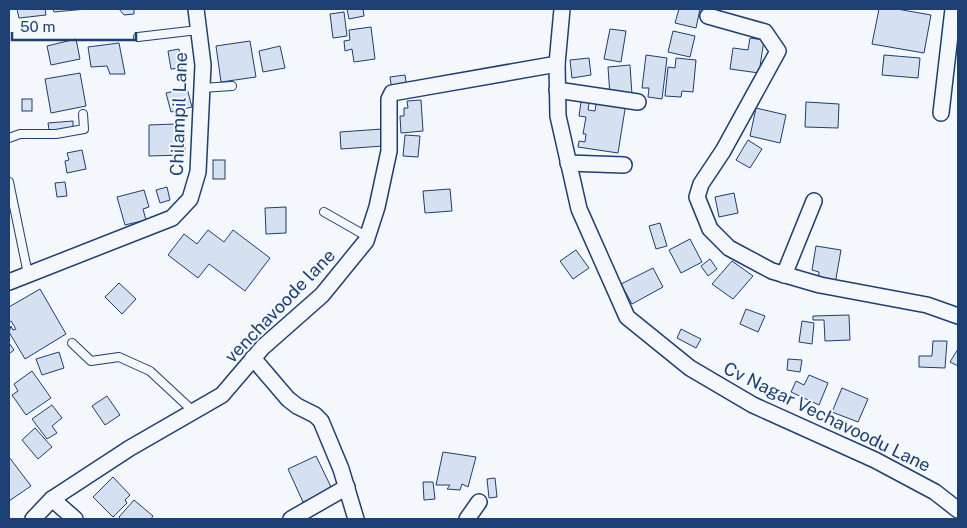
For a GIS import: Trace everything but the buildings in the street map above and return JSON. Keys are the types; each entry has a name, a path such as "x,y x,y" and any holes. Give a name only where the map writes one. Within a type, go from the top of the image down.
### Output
{"street":[{"name":"Chilampil Lane","path":"9,282 172,218 190,199 198,172 203,65 196,9"},
{"path":"557,64 562,9"},
{"path":"941,113 953,9"},
{"path":"708,16 765,32 778,50 723,152 706,175 697,197 710,229 729,248 750,261 784,275 820,285 927,305 958,316"},
{"name":"Cv Nagar Vechavoodu Lane","path":"557,64 558,116 579,209 627,317 690,368 745,400 875,460 936,492 958,510"},
{"name":"venchavoode lane","path":"33,519 52,500 130,448 222,395 253,358 322,294 368,237 390,151 389,99 392,94 557,64"},
{"path":"557,90 638,102"},
{"path":"568,163 624,165"},
{"path":"784,275 814,202"},
{"path":"253,358 288,399 318,418 347,487 356,519"},
{"path":"291,519 347,487"},
{"path":"52,500 75,519"},
{"path":"467,519 479,502"}],"lane":[{"path":"138,37 198,30"},
{"path":"202,88 232,86"},
{"path":"9,138 20,134 56,134 84,129 83,114"},
{"path":"9,182 28,274"},
{"path":"324,212 368,237"},
{"path":"72,343 92,361 119,357 150,371 193,411"}]}
